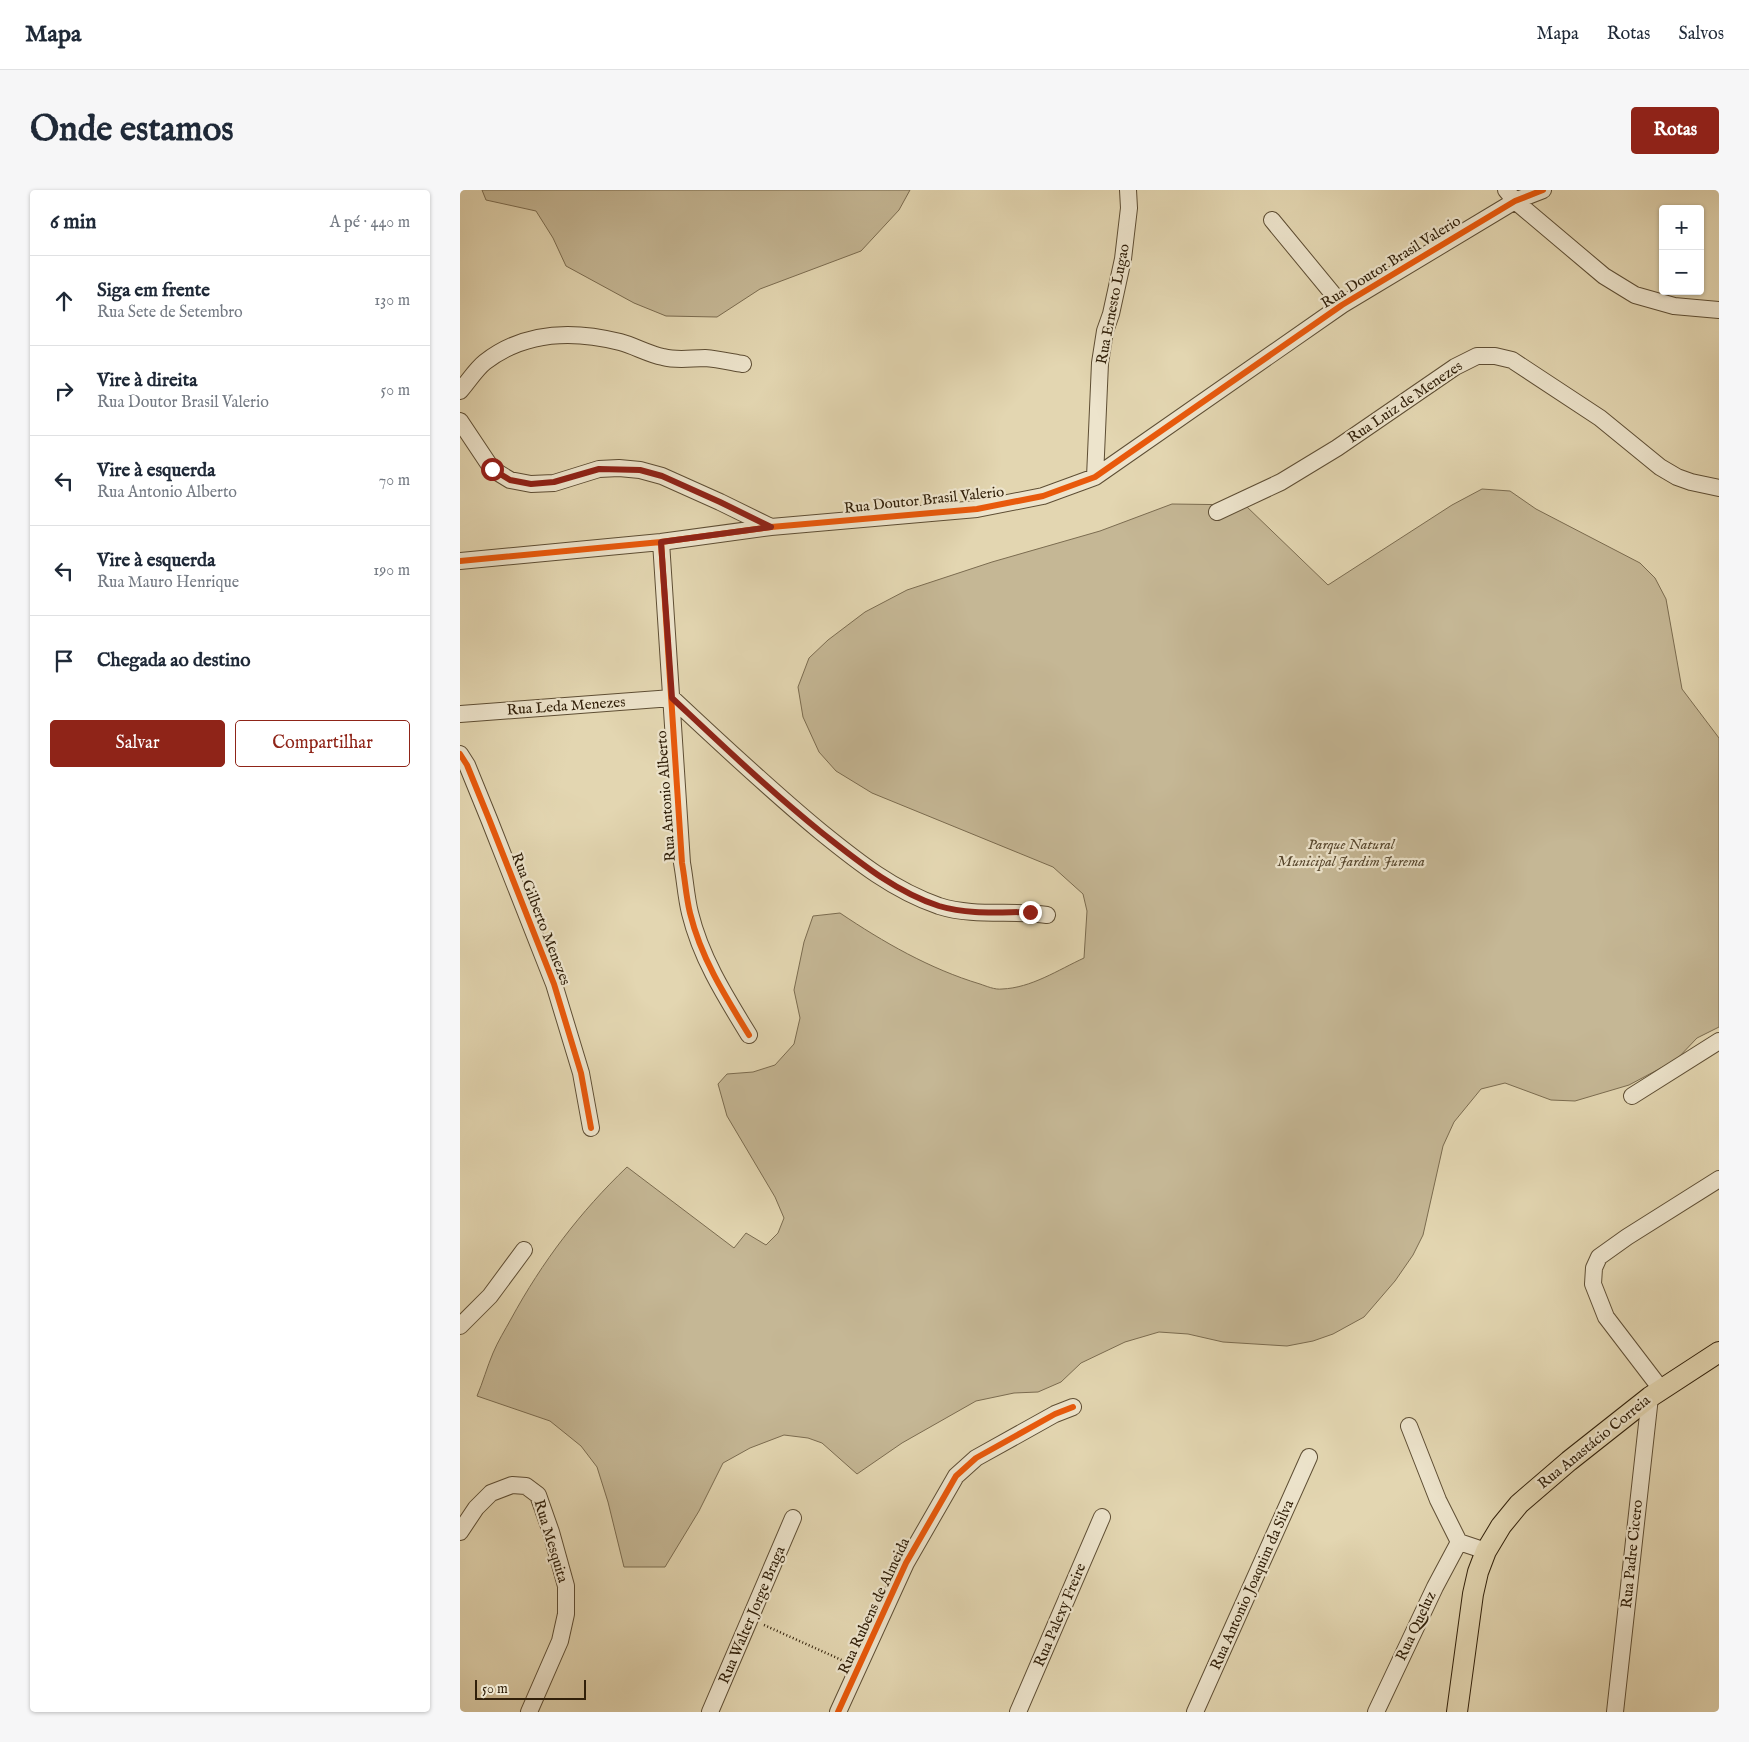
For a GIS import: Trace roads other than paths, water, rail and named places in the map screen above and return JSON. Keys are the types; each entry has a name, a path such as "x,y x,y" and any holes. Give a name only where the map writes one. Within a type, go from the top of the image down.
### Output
{"main road":[{"name":"Rua Anastácio Correia","path":"1457,1712 1473,1594 1478,1572 1486,1551 1501,1526 1519,1504 1569,1460 1655,1393 1719,1352"}],"street":[{"name":"Rua Ernesto Lugao","path":"1095,477 1100,363 1105,331 1111,314 1123,259 1129,208 1128,190"},
{"name":"Rua Doutor Brasil Valerio","path":"460,561 661,542 771,527 977,509 1043,496 1095,477 1342,305 1510,196 1542,190"},
{"path":"1510,196 1604,276 1635,295 1674,306 1719,310"},
{"path":"1272,220 1342,305"},
{"path":"460,391 485,362 510,348 543,336 574,334 592,336 622,342 664,358 680,360 704,358 743,364"},
{"name":"Rua Luiz de Menezes","path":"1218,512 1281,482 1345,442 1455,366 1477,356 1495,356 1512,360 1607,424 1660,467 1677,477 1691,482 1719,488"},
{"path":"460,420 492,469 510,480 538,484 554,482 599,469 640,470 662,476 771,527"},
{"name":"Rua Antonio Alberto","path":"661,542 682,863 690,912 702,951 718,986 748,1035"},
{"path":"672,698 781,799 882,879 910,894 940,906 976,913 1030,912 1048,915"},
{"name":"Rua Leda Menezes","path":"460,714 672,698"},
{"name":"Rua Gilberto Menezes","path":"460,754 467,765 554,984 581,1073 591,1128"},
{"path":"1632,1096 1719,1041"},
{"path":"1655,1393 1606,1317 1593,1284 1594,1268 1599,1257 1627,1237 1719,1179"},
{"path":"460,1326 490,1296 524,1250"},
{"name":"Rua Padre Cicero","path":"1615,1712 1655,1393"},
{"name":"Rua Rubens de Almeida","path":"838,1712 906,1563 956,1476 976,1458 1055,1414 1073,1407"},
{"path":"1410,1426 1438,1500 1460,1542 1486,1551"},
{"name":"Rua Antonio Joaquim da Silva","path":"1195,1712 1309,1457"},
{"name":"Rua Mesquita","path":"460,1532 476,1508 491,1493 512,1484 526,1486 538,1495 552,1532 566,1586 566,1614 560,1641 529,1712"},
{"name":"Rua Palexy Freire","path":"1018,1712 1102,1517"},
{"name":"Rua Walter Jorge Braga","path":"710,1712 793,1518"},
{"name":"Rua Queluz","path":"1376,1712 1435,1587 1460,1542"}],"park label":[{"name":"Parque Natural Municipal Jardim Jurema","path":"1351,852"}]}
